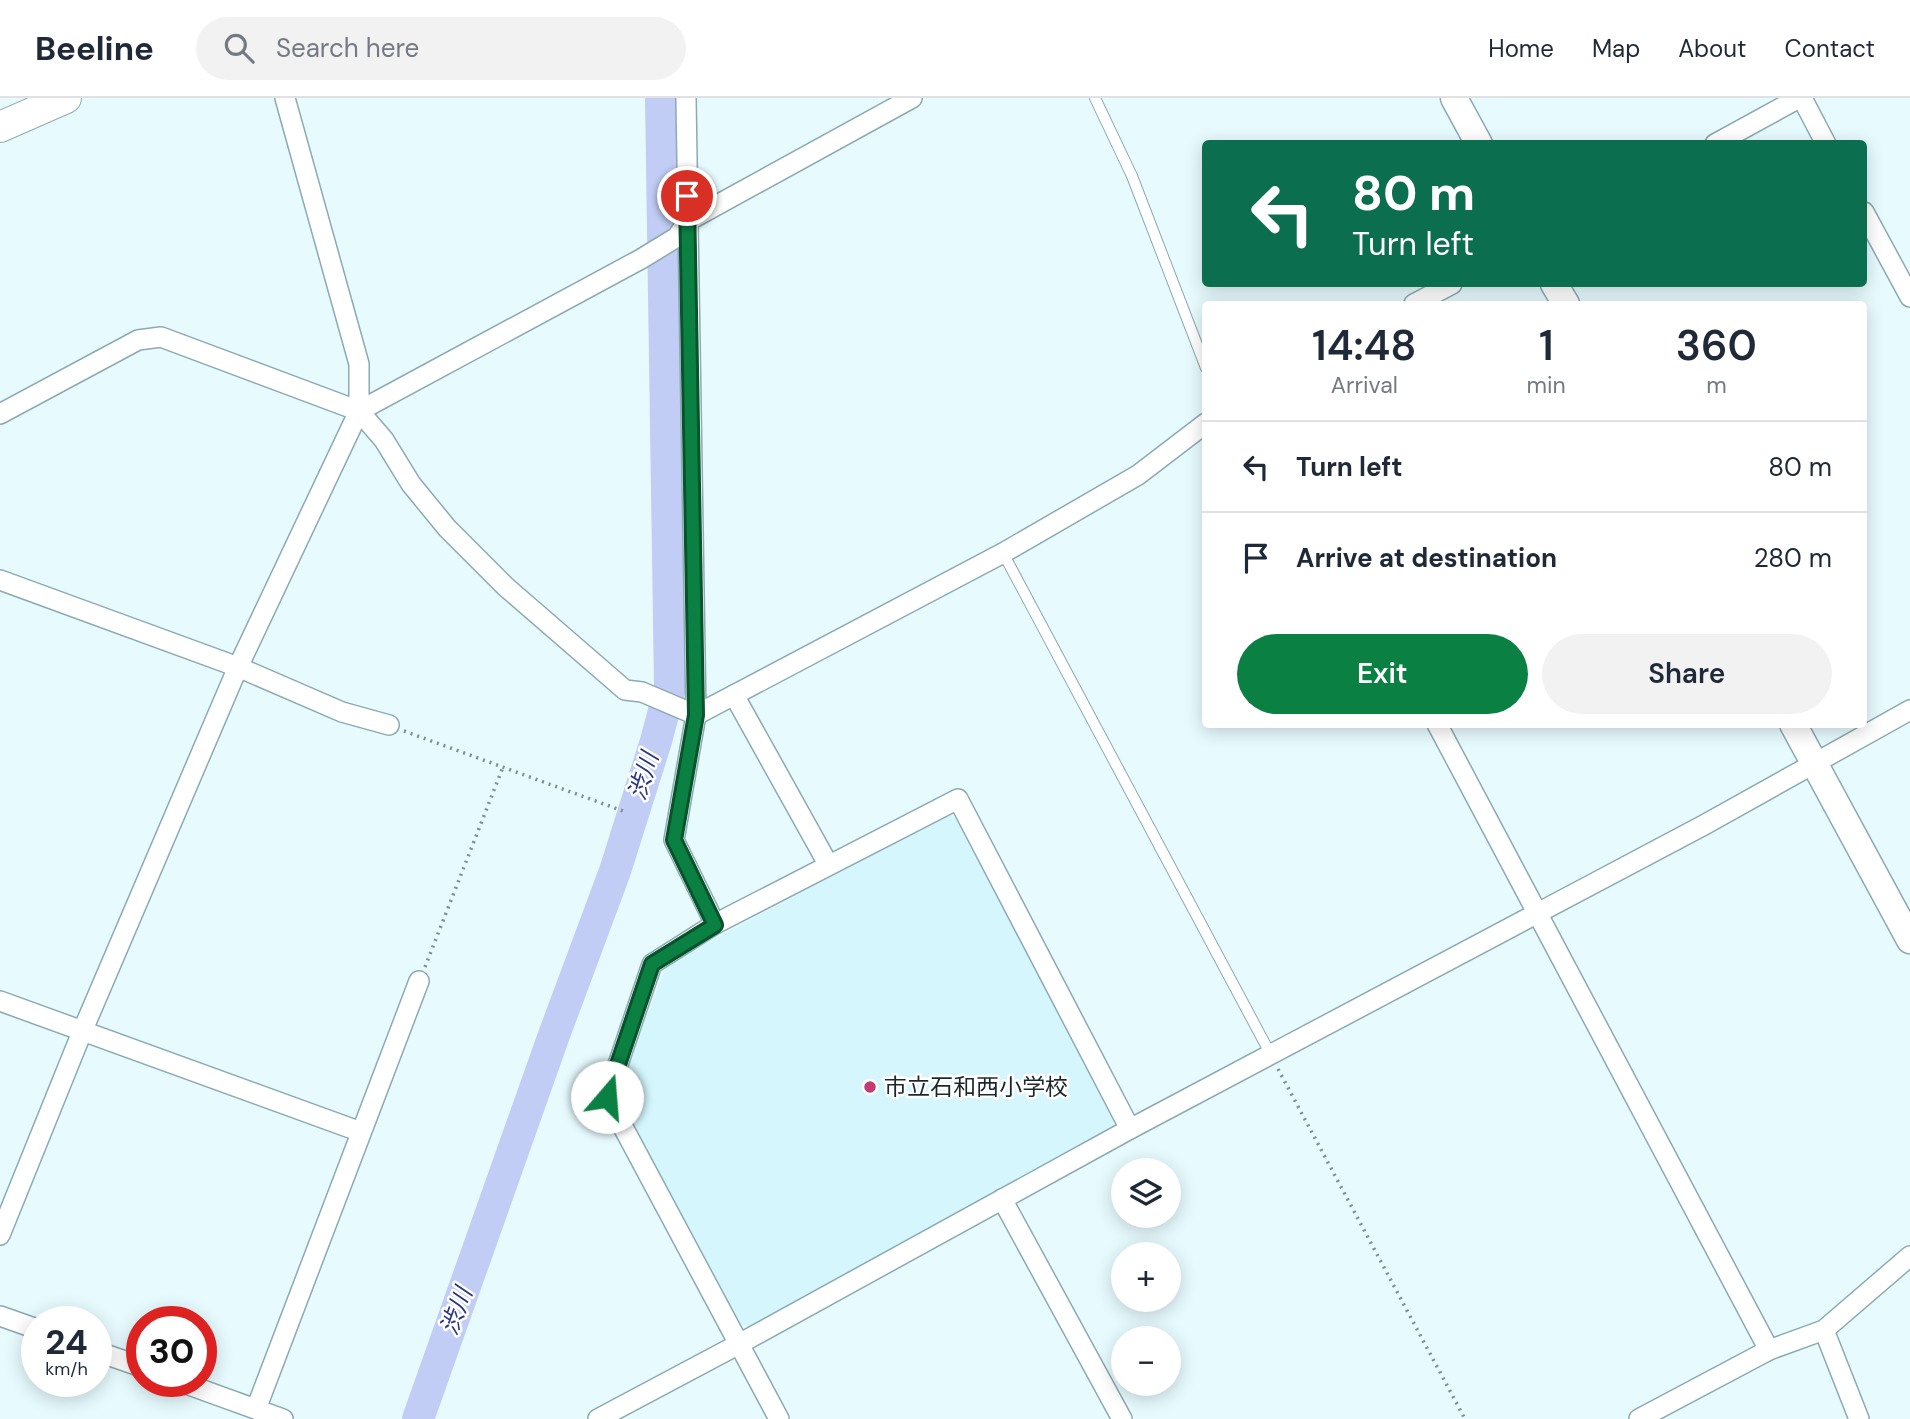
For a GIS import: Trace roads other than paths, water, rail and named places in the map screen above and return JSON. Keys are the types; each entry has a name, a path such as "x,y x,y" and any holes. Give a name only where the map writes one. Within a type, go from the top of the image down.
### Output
{"main road":[{"path":"0,127 66,98"},
{"path":"1454,98 1477,140"},
{"path":"1795,728 1910,940"}],"street":[{"path":"0,1235 82,1032 238,667 359,411 359,364 285,98"},
{"path":"685,98 683,229 689,711 674,840 715,925"},
{"path":"359,411 641,259 683,229 912,98"},
{"path":"1721,140 1800,98 1824,140"},
{"path":"1867,218 1910,297"},
{"path":"1420,301 1446,287"},
{"path":"0,414 138,340 161,337 359,411 384,440 411,484 447,528 506,587 625,690 642,692 689,711 734,695 1003,553 1138,475 1202,426"},
{"path":"0,580 238,667 342,712 389,725"},
{"path":"734,695 828,864"},
{"path":"598,1419 1130,1129 1704,825 1910,710"},
{"path":"1439,728 1769,1350"},
{"path":"779,1419 607,1097 652,964 715,925 828,864 958,799 1130,1129"},
{"path":"256,1409 419,981"},
{"path":"0,1001 361,1132"},
{"path":"1002,1199 1122,1419"},
{"path":"1639,1419 1769,1350 1824,1330 1910,1256"},
{"path":"0,1316 21,1323"},
{"path":"1824,1330 1859,1419"},
{"path":"217,1395 283,1419"}],"lane":[{"path":"1095,98 1132,176 1202,358"},
{"path":"1003,553 1271,1056"}],"waterway":[{"name":"渋川","path":"418,1419 615,871 670,688 661,98"}],"place":[{"name":"市立石和西小学校","path":"870,1087"}]}
